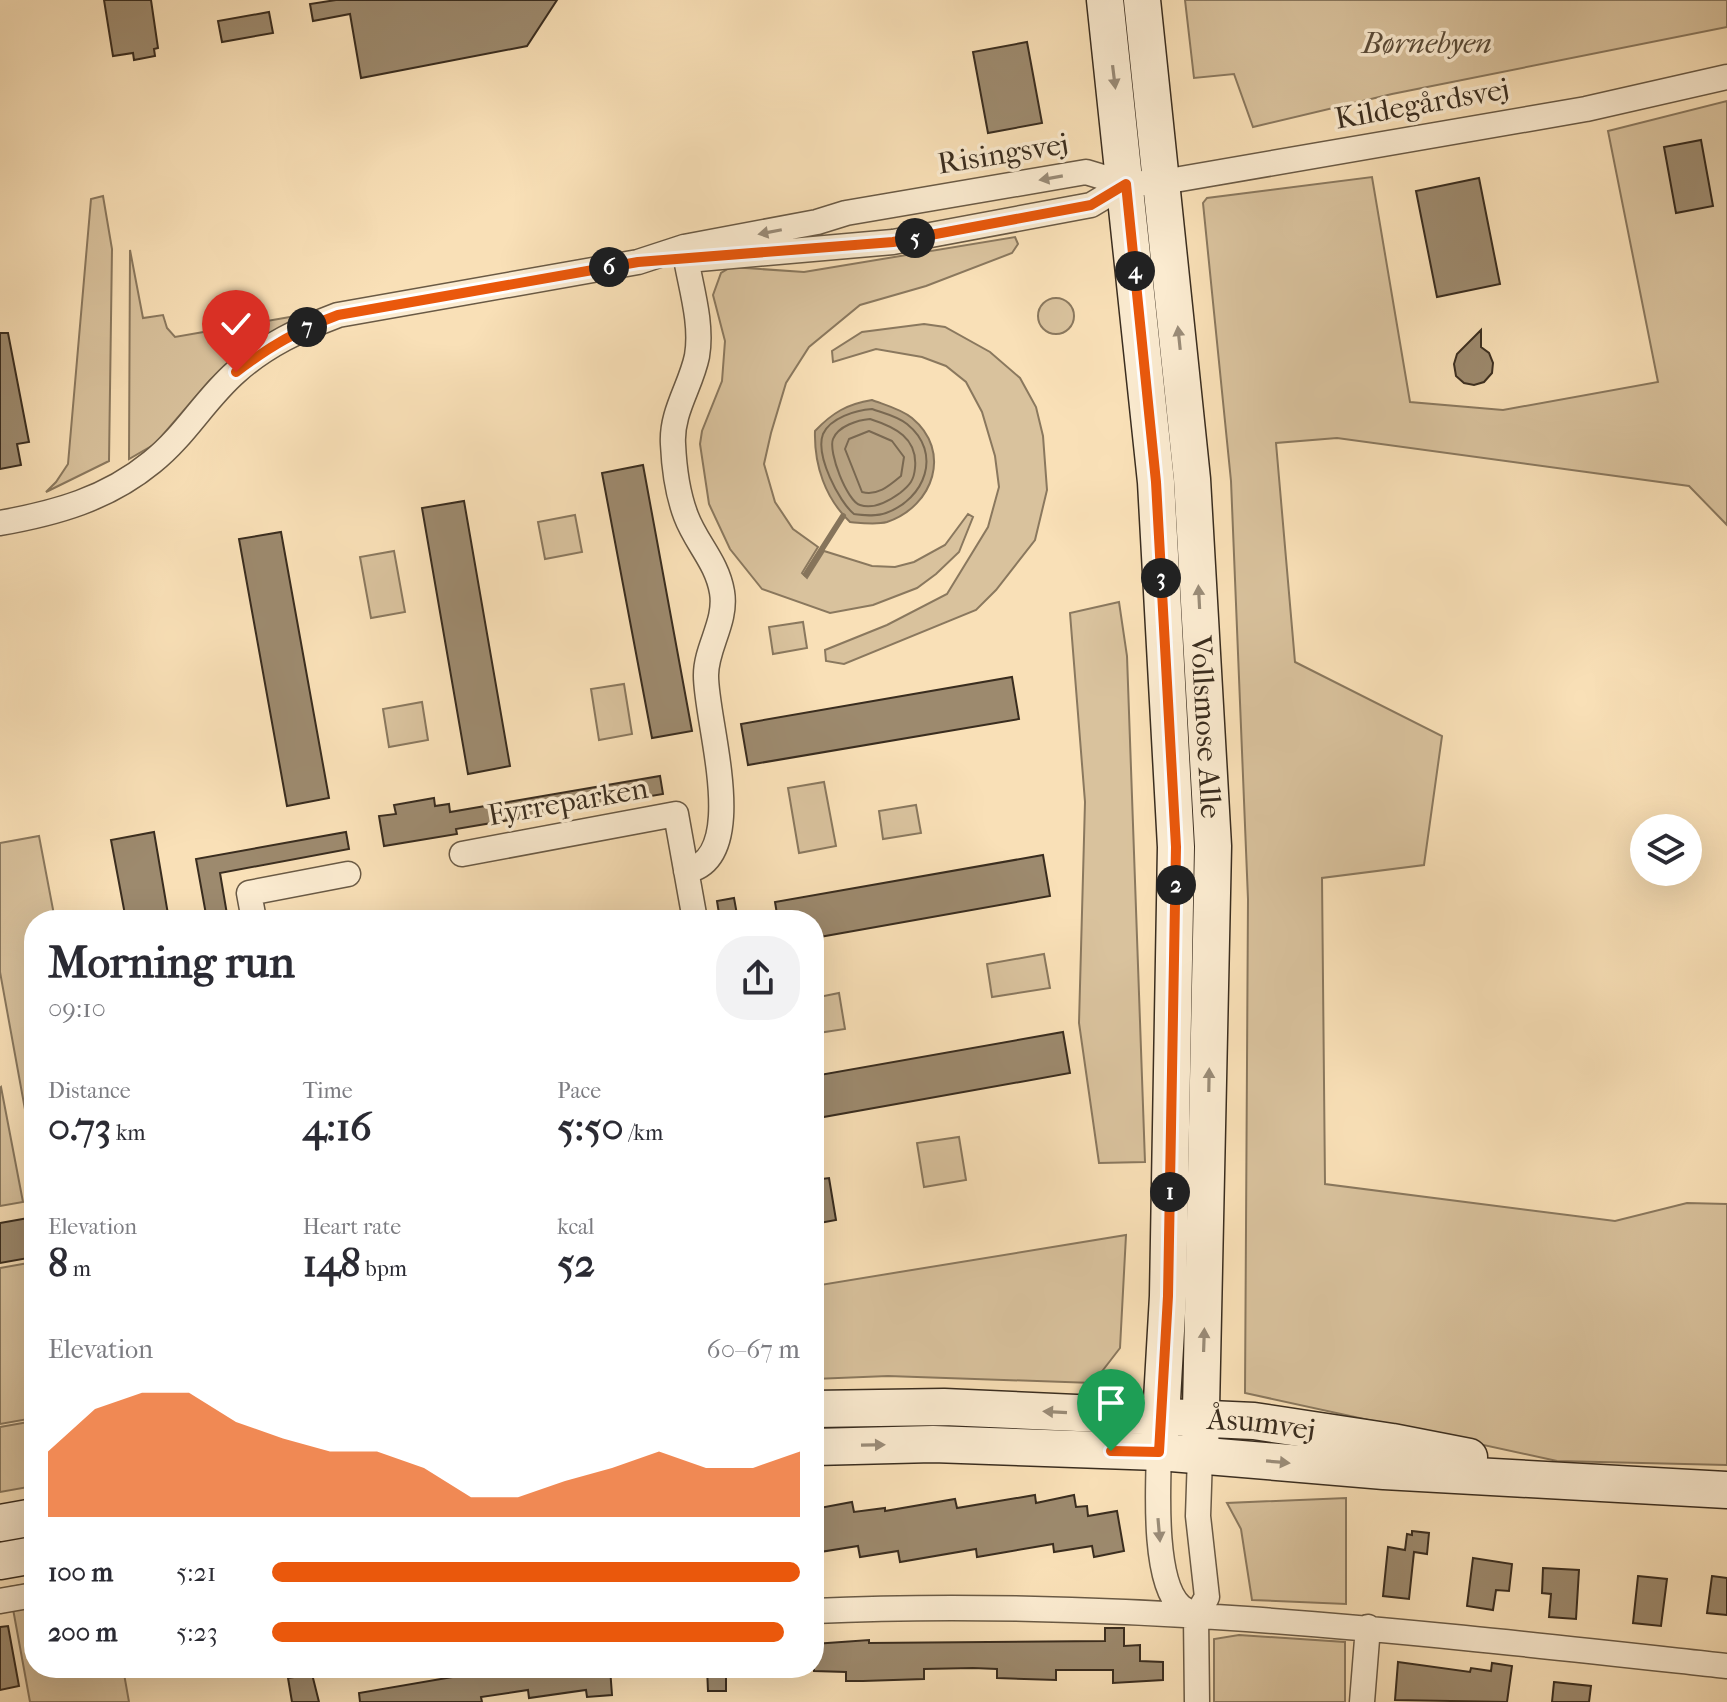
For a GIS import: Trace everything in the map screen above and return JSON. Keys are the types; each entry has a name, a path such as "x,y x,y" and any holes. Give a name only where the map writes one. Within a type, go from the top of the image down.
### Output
{"street":[{"name":"Vollsmose Alle","path":"1105,0 1156,482 1176,847 1168,1296 1159,1452"},
{"name":"Vollsmose Alle","path":"1142,0 1192,479 1213,846 1200,1456"},
{"name":"Kildegårdsvej","path":"1126,184 1163,182 1586,109 1727,77"},
{"name":"Risingsvej","path":"0,523 44,515 87,502 121,484 153,462 236,372 296,331 338,315 685,254 846,213 1086,172 1126,184"},
{"name":"Risingsvej","path":"685,254 893,242 1091,205 1126,184"},
{"path":"685,254 698,334 697,354 678,409 673,443 686,517 710,556 723,600 721,620 706,671 707,701 722,801 721,823 712,854 697,869 686,871"},
{"name":"Fyrreparken","path":"462,854 676,814 693,910"},
{"path":"252,910 249,893 348,874"},
{"name":"Åsumvej","path":"824,1409 944,1407 1254,1421 1392,1442 1608,1484"},
{"name":"Åsumvej","path":"824,1447 933,1444 1159,1452 1384,1471 1727,1490"},
{"path":"1159,1452 1157,1512 1166,1572 1178,1604 1196,1616"},
{"name":"Åsumvej","path":"1197,1702 1196,1616 1207,1597 1198,1516 1200,1456"},
{"path":"0,1523 24,1519"},
{"path":"0,1561 24,1557"},
{"path":"0,1601 24,1597"},
{"path":"824,1610 871,1608 1196,1616 1368,1627 1727,1666"},
{"path":"1362,1702 1368,1627"}],"green space":[{"name":"Børnebyen","path":"1185,0 1727,0 1727,27 1392,94 1253,127 1234,74 1194,78"},
{"path":"1727,101 1727,525 1689,486 1337,438 1276,443 1295,662 1442,736 1424,865 1322,878 1325,1184 1615,1221 1687,1203 1727,1204 1727,1465 1557,1461 1245,1393 1248,899 1231,481 1203,203 1207,198 1372,177 1410,402 1503,410 1658,382 1608,131"},
{"path":"103,196 112,249 109,461 46,492 68,464 91,199"},
{"path":"1015,237 1018,244 1012,253 926,286 860,305 809,347 786,383 764,464 775,502 793,529 818,547 802,573 807,578 824,551 872,566 895,567 914,562 945,545 968,514 973,517 959,552 917,588 873,605 830,613 762,589 730,549 709,504 700,444 722,381 725,341 713,295 721,273 731,267 804,272"},
{"path":"130,250 143,318 163,315 167,328 175,337 307,314 243,352 210,380 155,444 129,459"},
{"path":"1056,298 1069,303 1074,316 1069,329 1056,334 1043,329 1038,316 1043,303"},
{"path":"924,324 945,327 990,352 1020,378 1036,407 1043,436 1047,490 1035,540 996,590 976,610 844,664 826,661 825,650 887,625 947,594 988,527 999,487 995,456 982,412 966,382 946,366 922,357 876,349 833,362 832,351 862,332"},
{"path":"575,515 582,552 545,559 538,522"},
{"path":"394,551 405,612 371,618 360,557"},
{"path":"1119,602 1127,656 1145,1162 1099,1163 1079,1023 1085,802 1070,613"},
{"path":"803,622 807,648 773,654 769,627"},
{"path":"624,684 632,734 599,740 591,689"},
{"path":"422,702 428,740 389,747 383,709"},
{"path":"824,782 836,846 799,853 788,788"},
{"path":"916,805 921,833 883,839 879,811"},
{"path":"39,836 53,910 24,910 24,1104 0,972 0,843"},
{"path":"1044,954 1050,988 992,997 987,964"},
{"path":"839,993 845,1029 824,1032 824,996"},
{"path":"0,1088 23,1202 0,1206"},
{"path":"959,1137 966,1180 924,1187 917,1143"},
{"path":"1126,1235 1120,1348 1093,1383 888,1376 824,1379 824,1284"},
{"path":"24,1264 24,1420 0,1424 0,1268"},
{"path":"24,1423 24,1488 0,1492 0,1427"},
{"path":"1346,1498 1346,1604 1252,1600 1241,1529 1227,1503"},
{"path":"24,1585 24,1669 9,1587"},
{"path":"1239,1635 1345,1642 1345,1702 1214,1702 1214,1639"},
{"path":"26,1678 125,1678 129,1702 30,1702"}],"water":[{"path":"872,400 912,418 932,446 934,461 926,491 916,504 887,522 868,524 850,522 828,492 819,468 815,431 840,410"}],"building":[{"path":"104,0 151,0 158,48 154,49 155,56 134,60 133,53 113,56"},
{"path":"336,0 557,0 527,46 361,78 350,14 313,21 310,4"},
{"path":"269,12 273,33 222,42 218,21"},
{"path":"1027,42 1042,123 988,133 973,52"},
{"path":"1701,140 1713,206 1676,213 1664,147"},
{"path":"1479,178 1500,284 1437,297 1416,191"},
{"path":"1481,330 1481,347 1489,353 1493,363 1492,373 1484,382 1474,385 1464,383 1456,376 1454,364 1457,354"},
{"path":"0,333 8,333 29,442 17,444 21,465 0,469"},
{"path":"643,465 692,731 652,738 602,473"},
{"path":"464,501 510,766 468,774 422,508"},
{"path":"281,532 329,798 287,806 239,539"},
{"path":"1012,677 1019,719 748,765 741,724"},
{"path":"660,776 663,794 456,829 457,834 384,846 379,816 396,814 394,805 434,798 435,806 449,804 450,812"},
{"path":"154,832 167,910 124,910 111,840"},
{"path":"346,832 349,849 220,873 226,910 205,910 196,859"},
{"path":"1043,855 1050,896 824,936 824,910 776,910 775,902"},
{"path":"734,898 736,910 718,910 717,901"},
{"path":"1063,1032 1070,1073 824,1117 824,1074"},
{"path":"829,1178 836,1220 824,1222 824,1179"},
{"path":"24,1219 24,1259 0,1263 0,1223"},
{"path":"1035,1495 1036,1503 1074,1495 1076,1507 1087,1506 1088,1516 1117,1511 1124,1551 1094,1557 1092,1546 1054,1552 1053,1544 977,1557 976,1549 900,1562 898,1551 860,1557 858,1546 824,1551 824,1507 852,1502 854,1512 885,1508 885,1511 955,1499 957,1508"},
{"path":"1412,1531 1429,1533 1427,1554 1414,1552 1409,1599 1383,1596 1388,1547 1405,1550 1407,1534 1412,1535"},
{"path":"1473,1558 1512,1564 1509,1591 1496,1590 1493,1610 1467,1606"},
{"path":"1543,1568 1579,1570 1576,1619 1549,1617 1551,1594 1542,1593"},
{"path":"1638,1576 1667,1579 1661,1626 1633,1623"},
{"path":"1712,1576 1727,1578 1727,1615 1707,1613"},
{"path":"8,1626 19,1686 0,1690 0,1627"},
{"path":"1105,1628 1124,1628 1124,1646 1140,1645 1140,1661 1163,1662 1163,1680 1113,1683 1113,1670 1056,1670 1056,1680 997,1678 997,1669 973,1668 924,1669 924,1679 846,1681 846,1672 824,1671 824,1643 869,1640 869,1643 1105,1641"},
{"path":"1398,1662 1470,1672 1471,1668 1491,1671 1492,1663 1512,1666 1507,1702 1395,1700"},
{"path":"288,1678 313,1678 319,1702 292,1702"},
{"path":"447,1678 611,1678 612,1695 587,1697 586,1690 529,1698 528,1690 481,1697 482,1702 360,1702 359,1693"},
{"path":"707,1678 726,1678 726,1691 708,1691"},
{"path":"1554,1682 1591,1686 1589,1702 1552,1702"}],"waterway":[{"path":"806,574 843,516"}],"route":[{"path":"236,372 296,331 338,315 638,262 893,242 1091,205 1126,184 1156,482 1176,847 1168,1296 1159,1452 1111,1451"}]}
